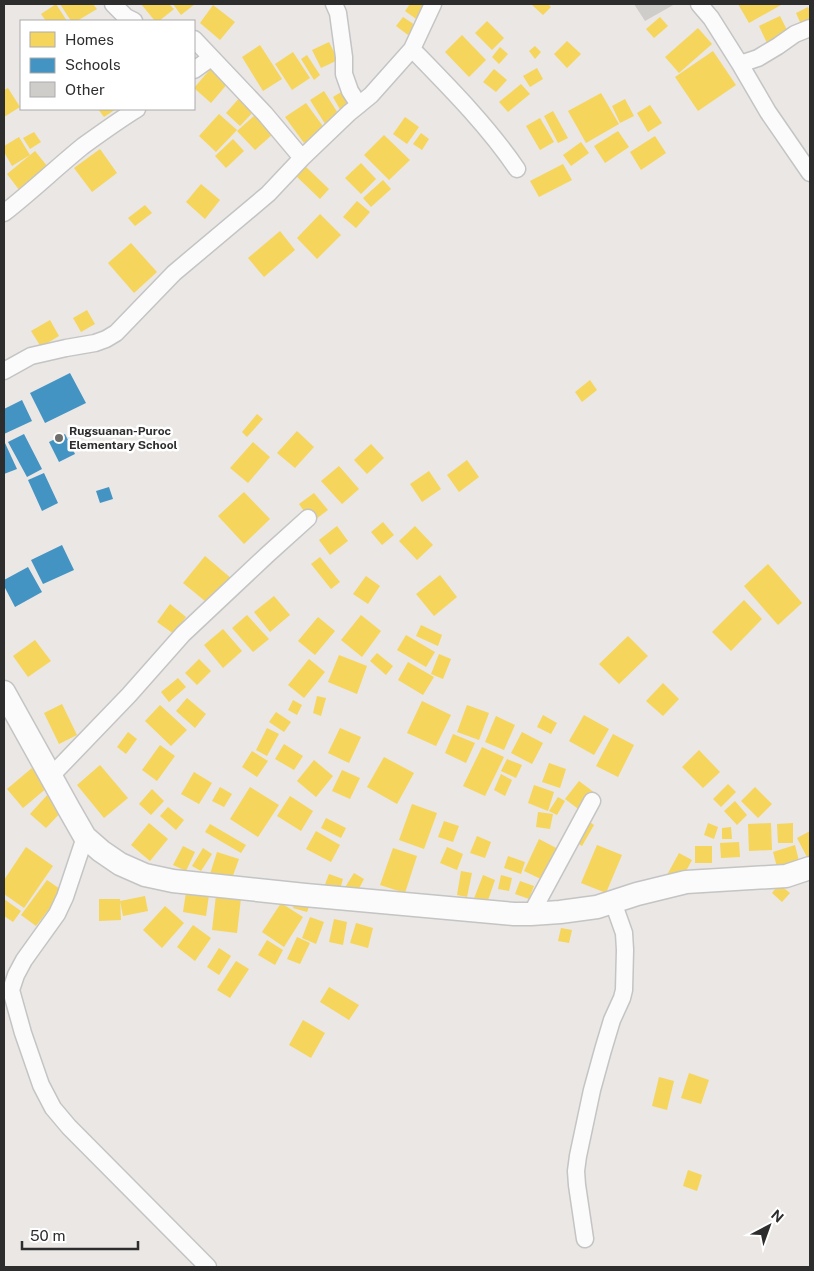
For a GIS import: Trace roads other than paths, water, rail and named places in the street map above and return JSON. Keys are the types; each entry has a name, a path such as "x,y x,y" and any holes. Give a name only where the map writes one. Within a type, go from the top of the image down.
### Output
{"street":[{"path":"113,4 126,17 132,20"},
{"path":"334,4 338,13 345,79 359,105"},
{"path":"4,370 32,356 95,343 116,333 174,273 268,194 302,158 371,94 412,49 434,4"},
{"path":"698,4 711,18 768,112 810,173"},
{"path":"740,64 758,58 795,34 810,28"},
{"path":"195,40 302,158"},
{"path":"412,49 478,118 517,170"},
{"path":"195,69 211,58"},
{"path":"4,213 83,147 114,123 135,110"},
{"path":"51,776 129,695 183,634 308,518"},
{"path":"4,692 85,837 120,864 145,875 173,881 325,897 531,914 597,907 637,894 686,882 786,876 810,868"},
{"path":"531,914 592,801"},
{"path":"85,837 65,897 57,914 24,960 7,993 41,1085 53,1108 69,1127 208,1267"},
{"path":"585,1239 577,1185 578,1156 592,1090 603,1050 624,990 624,934 613,902"}],"place":[{"name":"Rugsuanan-Puroc Elementary School","path":"59,438"}]}
